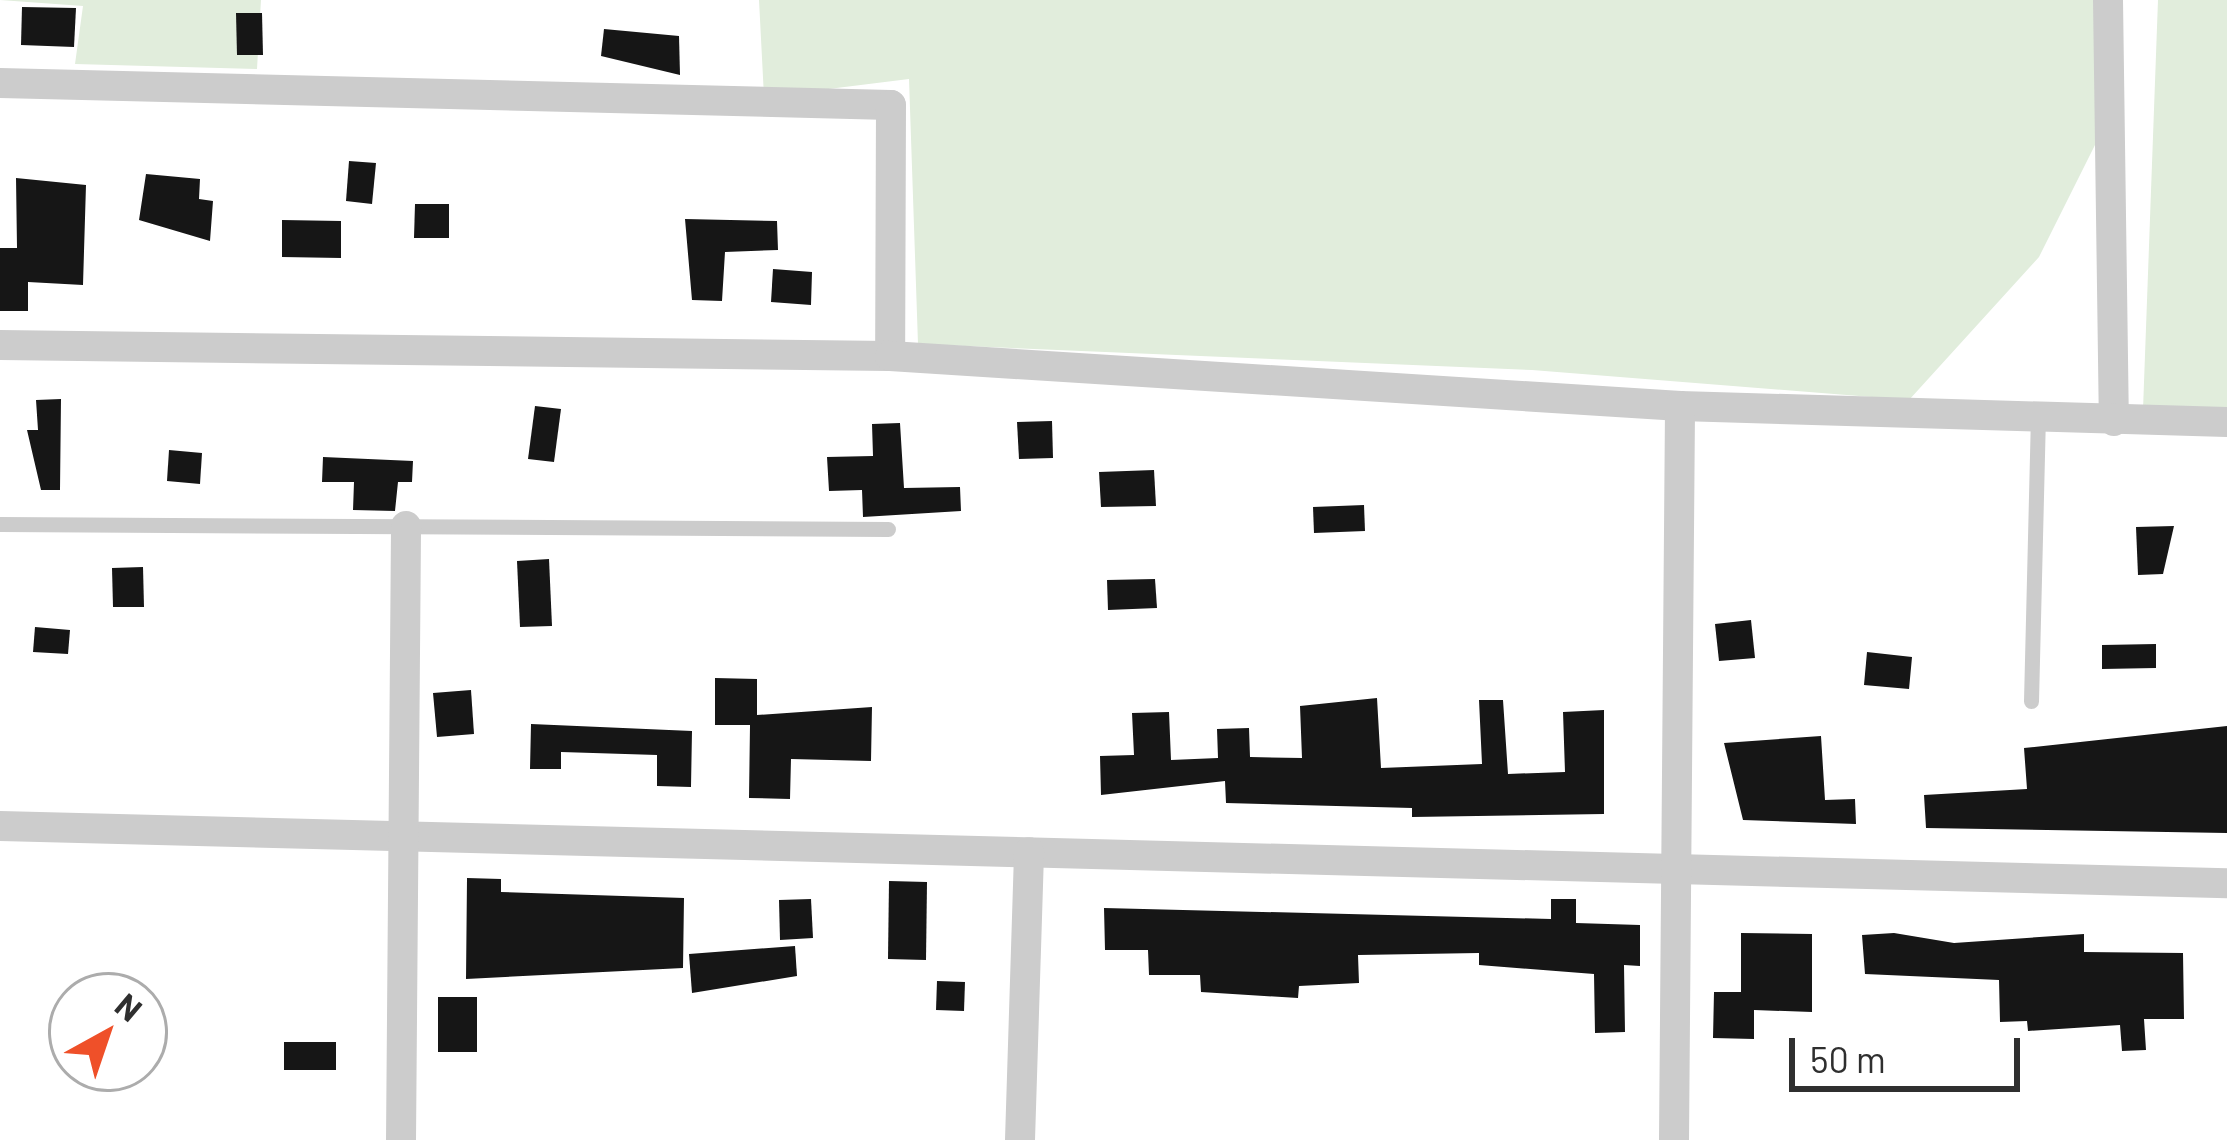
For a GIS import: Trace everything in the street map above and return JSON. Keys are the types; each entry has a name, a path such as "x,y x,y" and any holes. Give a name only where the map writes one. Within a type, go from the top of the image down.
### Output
{"street":[{"path":"2108,0 2114,421"},
{"path":"0,83 891,105 890,356"},
{"path":"0,344 890,356 1680,406 2227,422"},
{"path":"1674,1140 1680,406"},
{"path":"401,1140 406,526"},
{"path":"0,826 404,830 1675,876 2227,884"},
{"path":"1020,1140 1030,852"}],"lane":[{"path":"2031,701 2038,418"},
{"path":"0,524 888,530"}],"green space":[{"path":"0,0 261,0 257,69 75,64 83,6"},
{"path":"759,0 2116,0 2105,125 2039,257 1909,400 1532,370 918,344 909,79 764,97"},
{"path":"2158,0 2227,0 2227,409 2143,410"}],"building":[{"path":"22,7 76,8 74,47 21,45"},
{"path":"236,13 262,13 263,55 237,55"},
{"path":"604,29 679,36 680,75 601,56"},
{"path":"349,161 376,163 372,204 346,201"},
{"path":"146,174 200,179 199,199 213,201 210,241 139,220"},
{"path":"16,178 86,185 83,285 28,282 28,311 0,311 0,248 17,248"},
{"path":"415,204 449,204 449,238 414,238"},
{"path":"685,219 777,221 778,250 725,252 722,301 692,300"},
{"path":"282,220 341,221 341,258 282,257"},
{"path":"773,269 812,272 811,305 771,302"},
{"path":"61,399 60,490 41,490 27,430 38,430 36,400"},
{"path":"535,406 561,409 554,462 528,459"},
{"path":"1052,421 1053,458 1019,459 1017,422"},
{"path":"900,423 904,488 960,487 961,511 863,517 862,490 829,491 827,457 873,456 872,424"},
{"path":"169,450 202,453 200,484 167,481"},
{"path":"323,457 413,461 412,482 398,482 395,511 353,510 354,482 322,482"},
{"path":"1154,470 1156,506 1101,507 1099,472"},
{"path":"1364,505 1365,531 1314,533 1313,507"},
{"path":"2174,526 2163,574 2138,575 2136,527"},
{"path":"549,559 552,626 520,627 517,561"},
{"path":"143,567 144,607 113,607 112,568"},
{"path":"1155,579 1157,608 1108,610 1107,580"},
{"path":"1751,620 1755,658 1719,661 1715,624"},
{"path":"35,627 70,630 68,654 33,652"},
{"path":"2156,644 2156,668 2102,669 2102,645"},
{"path":"1867,652 1912,657 1909,689 1864,685"},
{"path":"715,678 757,679 757,715 872,707 871,761 791,759 790,799 749,798 750,725 715,725"},
{"path":"471,690 474,734 437,737 433,693"},
{"path":"1377,698 1381,768 1482,764 1479,700 1503,700 1508,774 1565,772 1563,712 1604,710 1604,814 1412,817 1412,808 1226,803 1225,781 1101,795 1100,756 1134,755 1132,713 1169,712 1171,760 1218,758 1217,729 1249,728 1250,757 1302,758 1300,706"},
{"path":"531,724 692,731 691,787 657,786 657,755 561,752 561,769 530,769"},
{"path":"2227,726 2227,833 1926,828 1924,795 2027,789 2024,748"},
{"path":"1821,736 1825,800 1855,799 1856,824 1743,820 1724,743"},
{"path":"467,878 501,879 501,892 684,898 683,968 466,979"},
{"path":"889,881 927,882 926,960 888,959"},
{"path":"811,899 813,938 780,940 779,900"},
{"path":"1551,899 1576,899 1576,923 1640,925 1640,966 1624,965 1625,1032 1595,1033 1594,974 1479,965 1479,953 1358,955 1359,983 1299,986 1298,998 1201,992 1200,975 1149,975 1148,950 1105,950 1104,908 1551,919"},
{"path":"1741,933 1812,934 1812,1012 1754,1010 1754,1039 1713,1038 1714,992 1741,992"},
{"path":"1894,933 1954,943 2084,934 2084,952 2183,953 2184,1019 2144,1019 2146,1050 2122,1051 2120,1025 2028,1031 2027,1021 2000,1022 1999,980 1865,974 1862,935"},
{"path":"795,946 797,976 692,993 689,954"},
{"path":"937,981 965,982 964,1011 936,1010"},
{"path":"438,997 477,997 477,1052 438,1052"},
{"path":"284,1042 336,1042 336,1070 284,1070"}]}
